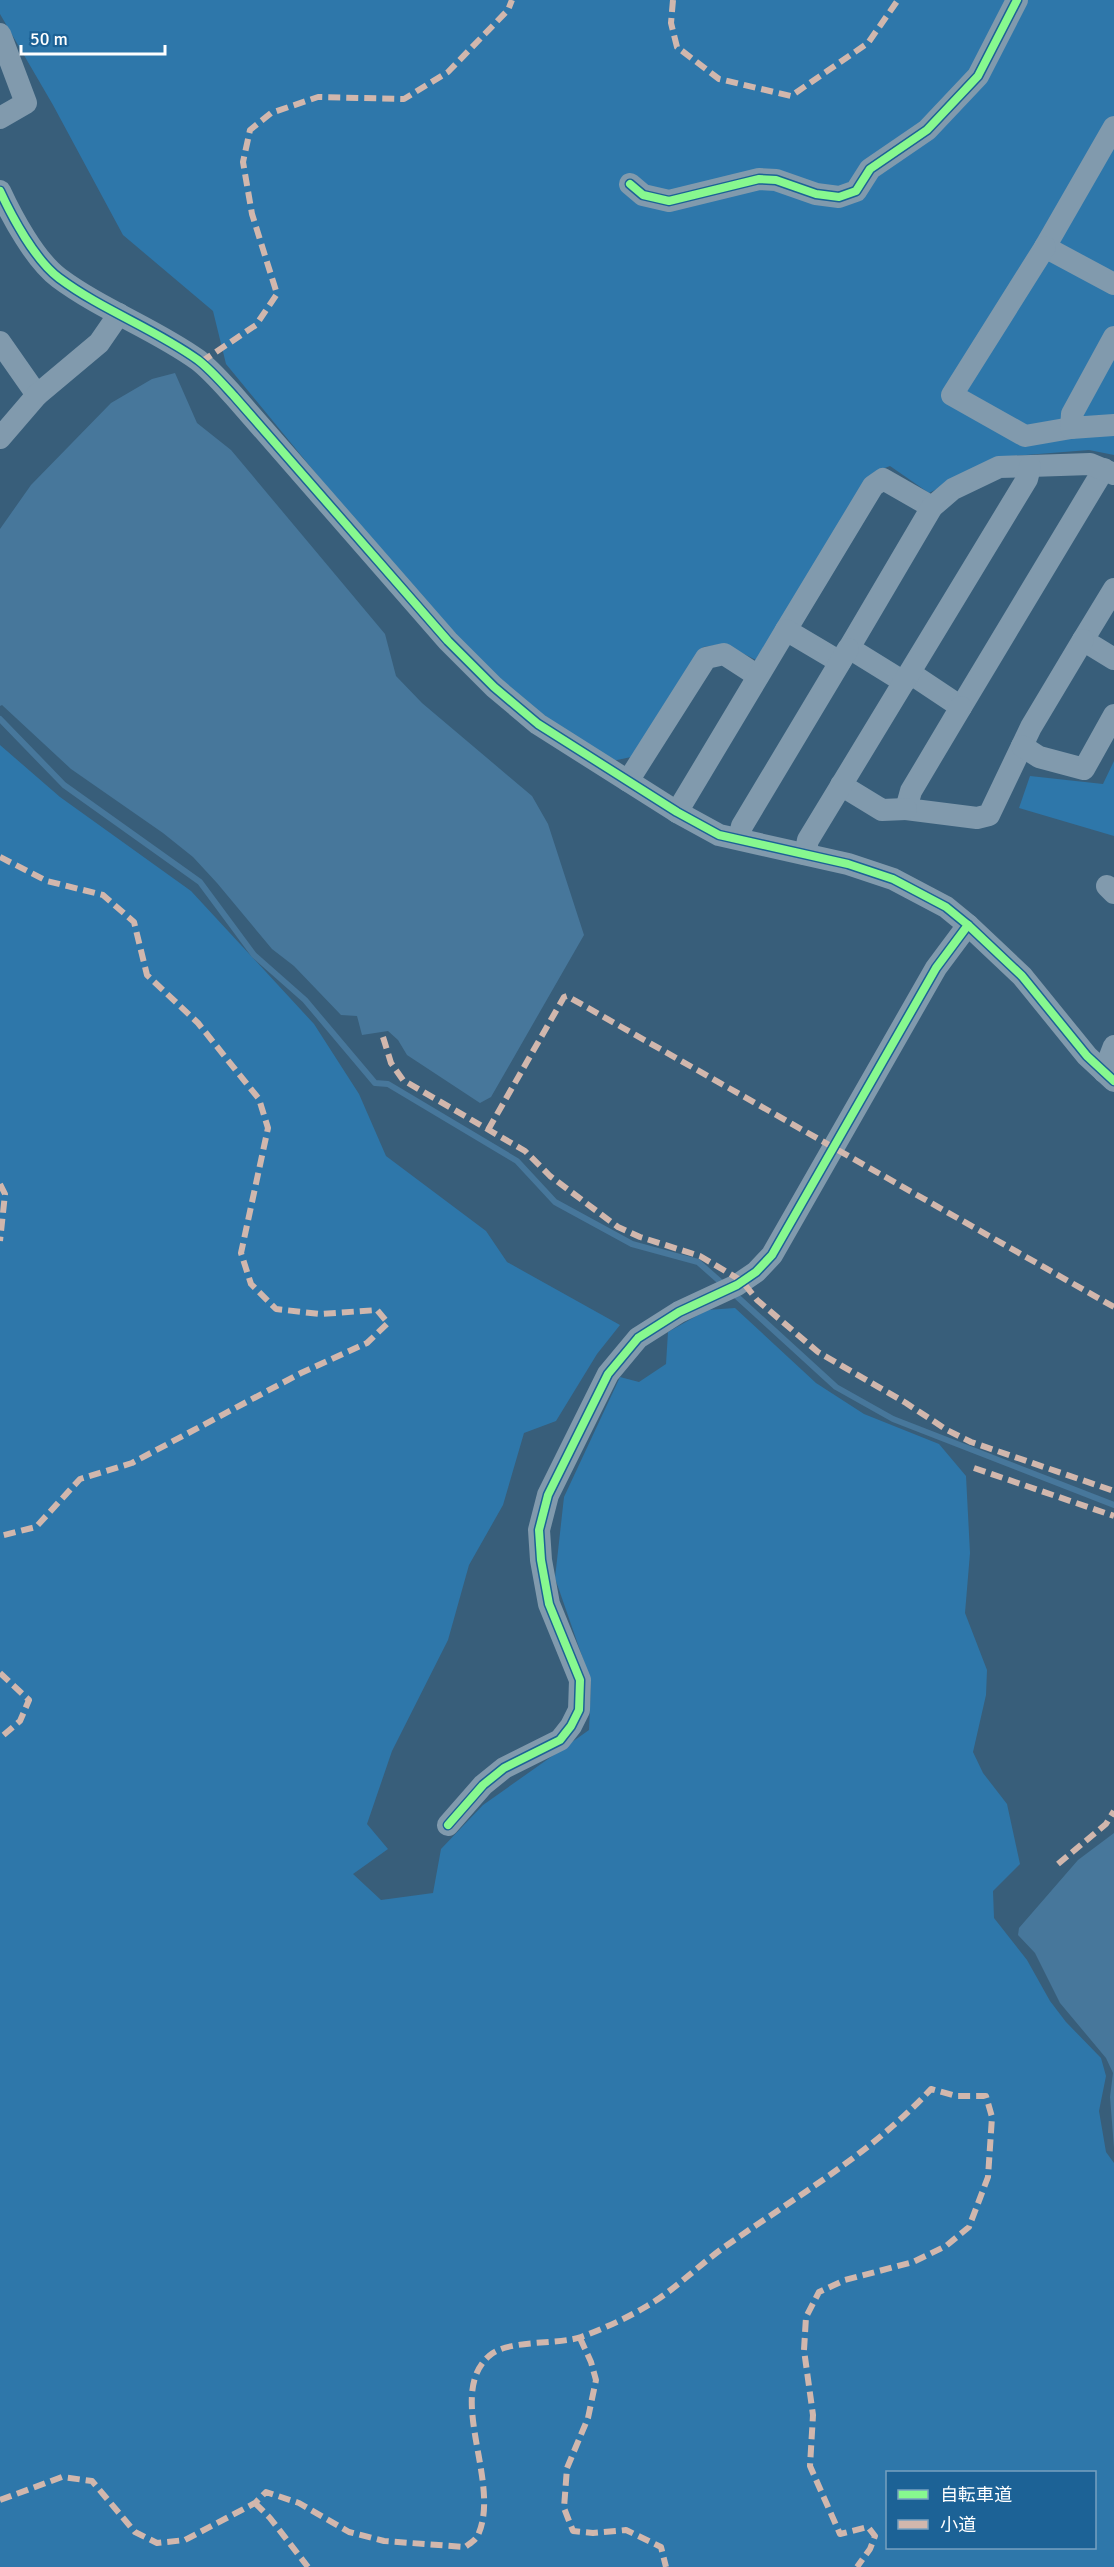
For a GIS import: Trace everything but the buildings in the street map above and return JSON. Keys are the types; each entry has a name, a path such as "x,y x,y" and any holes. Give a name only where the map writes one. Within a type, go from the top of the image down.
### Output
{"street":[{"path":"630,184 643,195 669,201 759,179 776,180 816,194 839,196 856,191 870,170 927,130 978,76 1017,0"},
{"path":"0,34 26,103 0,118"},
{"path":"1114,127 1045,247 952,395 1024,436 1071,428 1114,425"},
{"path":"0,191 11,214 32,247 58,277 175,344 201,362 234,396 448,641 494,687 538,724 677,812 719,835 848,864 893,879 946,907 1022,976 1087,1056 1109,1077"},
{"path":"1045,247 1114,284"},
{"path":"0,438 37,395 99,343 119,314"},
{"path":"1071,428 1072,414 1114,337"},
{"path":"0,342 37,395"},
{"path":"739,838 742,826 932,507 952,489 999,467 1090,464 1109,471 961,707 911,791 906,809"},
{"path":"805,854 808,840 1027,478 1030,467"},
{"path":"677,812 873,486 883,479 932,507"},
{"path":"841,785 882,810 906,809 977,818 989,815 1022,746 1114,589"},
{"path":"786,630 844,655 907,678 961,707"},
{"path":"1083,640 1114,659"},
{"path":"628,781 706,658 724,654 758,676"},
{"path":"1022,746 1039,757 1084,769 1114,715"},
{"path":"448,1825 483,1785 504,1768 560,1740 571,1726 579,1710 580,1680 549,1605 541,1560 539,1530 548,1495 608,1374 638,1338 679,1312 730,1289 756,1272 772,1255 936,968 968,925"},
{"path":"1109,1077 1114,1046"}],"shaded area":[{"path":"0,0 1114,0 1114,455 1089,450 999,457 929,493 890,466 874,472 756,660 724,644 703,647 631,757 608,762 497,681 378,549 226,364 213,311 123,235 53,105 0,14"},
{"path":"175,373 197,423 231,450 385,634 396,676 422,703 532,796 548,824 584,935 491,1097 480,1103 407,1055 398,1040 388,1031 362,1035 357,1016 341,1015 294,966 272,949 193,857 163,833 71,769 2,705 0,706 0,529 31,485 111,403 152,379"},
{"path":"0,745 60,797 191,891 314,1024 359,1094 386,1156 486,1231 507,1262 620,1325 597,1354 556,1421 524,1433 503,1505 469,1565 448,1640 392,1751 367,1824 388,1849 353,1874 381,1900 433,1893 441,1849 483,1805 589,1730 591,1682 555,1578 564,1497 620,1377 639,1382 666,1364 668,1332 707,1310 735,1308 816,1383 864,1414 939,1444 966,1476 970,1553 965,1613 987,1670 986,1695 973,1752 983,1773 1007,1804 1020,1864 993,1891 994,1918 1027,1960 1050,2001 1066,2022 1101,2058 1106,2076 1099,2111 1106,2152 1114,2163 1114,2567 0,2567"},
{"path":"1114,761 1114,836 1019,808 1030,776 1103,784"},
{"path":"1114,1833 1114,2148 1110,2097 1113,2073 1106,2058 1060,2003 1035,1953 1018,1935 1019,1928 1078,1860"}],"waterway":[{"path":"0,719 64,785 200,882 254,955 305,1000 375,1083 388,1084 517,1161 555,1202 632,1244 698,1262 724,1285"},
{"path":"732,1292 836,1387 893,1419 1114,1505"}],"marked path":[{"path":"201,362 256,325 277,294 252,214 243,162 250,130 271,113 318,97 404,99 448,72 508,10 512,0"},
{"path":"673,0 671,23 677,47 719,79 791,96 868,43 898,0"},
{"path":"0,857 47,881 103,895 134,922 147,975 198,1023 259,1099 268,1128 241,1253 251,1284 276,1309 320,1314 377,1310 388,1323 367,1343 301,1373 132,1463 80,1479 36,1527 0,1536"},
{"path":"488,1130 564,997 567,996 1114,1307"},
{"path":"383,1037 391,1063 403,1080 525,1151 550,1176 618,1227 640,1237 700,1256 742,1281 757,1300 818,1352 906,1403 947,1430 971,1442 1114,1491"},
{"path":"0,1184 5,1194 0,1241"},
{"path":"974,1468 1114,1516"},
{"path":"0,1673 29,1700 20,1721 0,1738"},
{"path":"1058,1864 1106,1824 1114,1811"},
{"path":"0,2500 62,2477 92,2481 135,2532 157,2543 185,2540 255,2503 266,2492 299,2503 349,2532 384,2541 465,2547 477,2537 484,2514 484,2491 473,2416 472,2393 477,2373 489,2356 508,2347 581,2337 647,2306 666,2294 723,2248 858,2154 884,2134 931,2089 956,2096 986,2096 992,2117 988,2177 969,2227 946,2246 913,2262 845,2280 819,2292 806,2317 804,2350 813,2415 810,2466 840,2534 868,2527 875,2536 870,2549 857,2567"},
{"path":"580,2338 596,2380 588,2418 567,2468 564,2508 573,2531 593,2533 626,2530 661,2547 666,2567"},
{"path":"255,2503 270,2518 308,2567"}],"cycle path":[{"path":"630,184 643,195 669,201 759,179 776,180 816,194 839,197 856,191 870,169 927,130 978,76 1017,0"},
{"path":"0,191 25,238 50,270 93,300 181,349 208,368 448,641 494,687 538,724 677,812 719,835 848,864 893,879 946,907 1022,976 1087,1056 1114,1081"},
{"path":"448,1825 483,1785 504,1768 560,1740 571,1726 579,1710 580,1680 549,1604 541,1560 539,1530 548,1495 608,1374 638,1338 679,1312 737,1285 756,1272 772,1255 936,968 968,925"}]}
